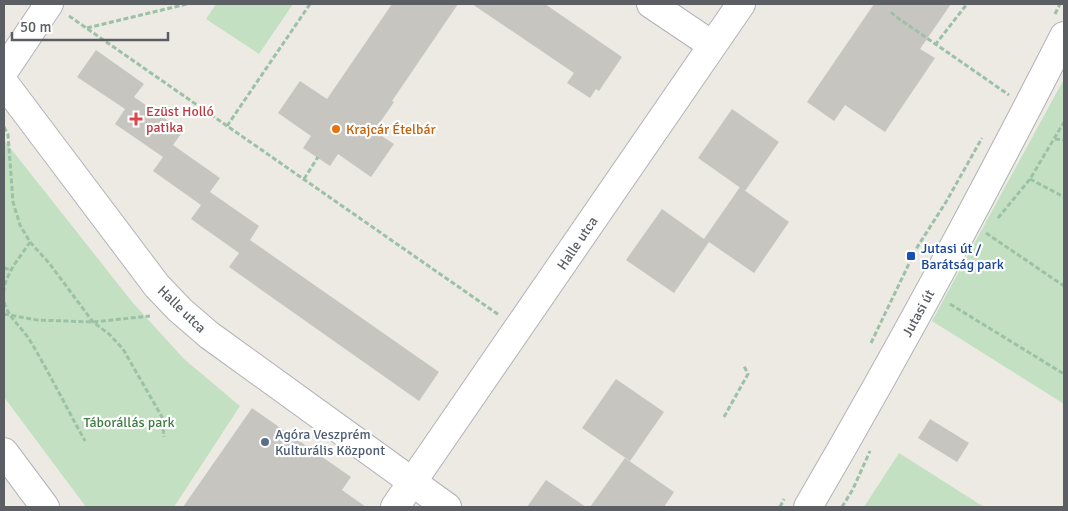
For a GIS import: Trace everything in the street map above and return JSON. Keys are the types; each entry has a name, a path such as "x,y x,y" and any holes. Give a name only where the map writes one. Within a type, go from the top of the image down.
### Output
{"street":[{"path":"650,4 712,46"},
{"name":"Halle utca","path":"395,507 741,4"},
{"path":"4,71 57,9"},
{"name":"Jutasi út","path":"808,507 887,369 1013,98 1058,27"},
{"name":"Halle utca","path":"4,83 157,286 180,310 208,335 447,507"},
{"path":"4,452 45,507"}],"path":[{"path":"86,28 187,4"},
{"path":"227,126 310,4"},
{"path":"936,45 967,4"},
{"path":"1058,27 1060,4"},
{"path":"57,9 518,328"},
{"path":"891,12 1013,98"},
{"path":"992,225 1030,179 1064,122"},
{"path":"4,127 8,135 13,202 20,226 30,242 49,263 93,322 109,334 123,349 162,417 164,437"},
{"path":"868,350 916,249 946,202 982,137"},
{"path":"1055,139 1064,140"},
{"path":"304,179 318,158"},
{"path":"1030,179 1064,197"},
{"path":"986,233 1064,286"},
{"path":"30,242 11,270 5,284 4,300 10,314 28,338 85,441"},
{"path":"4,268 11,270"},
{"path":"946,301 1064,374"},
{"path":"4,314 37,320 93,322 150,316"},
{"path":"724,417 748,374 744,366"}],"green space":[{"path":"216,4 293,4 259,54 206,19"},
{"path":"1064,79 1064,404 932,321"},
{"name":"Táborállás park","path":"4,140 133,303 184,359 240,406 174,507 86,507 4,397"},
{"path":"899,453 984,507 864,507"}],"building":[{"path":"392,4 458,4 392,101 394,102 374,131 394,144 371,177 338,154 330,166 303,148 311,136 278,113 300,81 327,99"},
{"path":"472,4 545,4 622,57 599,91 596,89 590,98 567,83 574,73"},
{"path":"874,4 951,4 920,49 935,58 885,132 845,105 834,121 807,102"},
{"path":"96,50 144,84 134,97 183,131 173,145 220,178 210,192 259,226 250,240 439,372 419,401 229,267 239,253 191,219 201,205 153,171 163,157 115,124 125,109 77,77"},
{"path":"732,109 779,142 745,191 698,158"},
{"path":"740,187 789,222 754,273 709,242 674,293 626,260 662,209 704,239"},
{"path":"616,379 664,412 630,461 582,428"},
{"name":"Agóra Veszprém Kulturális Központ","path":"252,408 351,477 342,490 366,507 183,507"},
{"path":"930,419 969,443 957,462 918,438"},
{"path":"625,458 674,492 664,507 590,507"},
{"path":"546,480 586,507 527,507"}],"place":[{"name":"Ezüst Holló patika","path":"136,119"},
{"name":"Krajcár Ételbár","path":"336,129"},
{"name":"Jutasi út / Barátság park","path":"911,256"},
{"name":"Agóra Veszprém Kulturális Központ","path":"265,442"}]}
